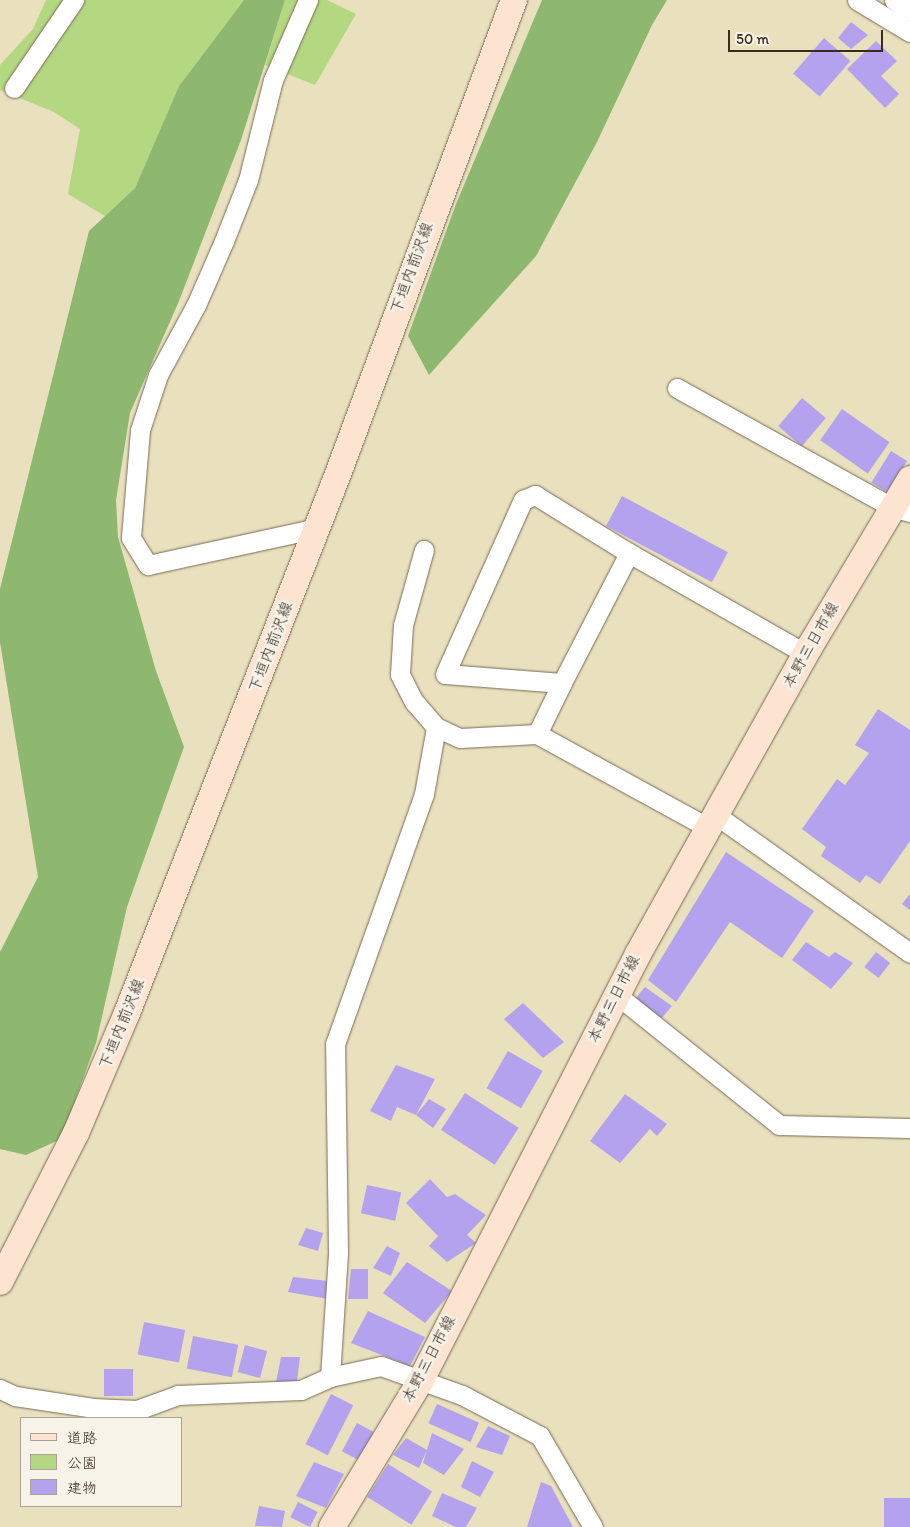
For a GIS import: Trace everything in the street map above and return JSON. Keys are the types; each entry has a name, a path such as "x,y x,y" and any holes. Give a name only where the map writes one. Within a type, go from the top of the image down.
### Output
{"main road":[{"name":"下垣内前沢線","path":"0,1282 76,1133 127,1013 317,528 514,0"},
{"name":"本野三日市線","path":"332,1527 421,1380 616,995 806,654 901,509 910,479"}],"street":[{"path":"14,88 74,0"},
{"path":"308,0 273,80 248,180 228,232 196,305 158,375 140,430 131,538 148,565 317,528"},
{"path":"857,0 910,32"},
{"path":"894,0 910,11"},
{"path":"677,388 901,509"},
{"path":"562,683 446,674 523,500 534,495 629,553 806,654"},
{"path":"424,550 403,625 400,674 414,702 436,727 460,738 538,734 712,822 910,953"},
{"path":"538,734 629,553"},
{"path":"330,1377 338,1252 335,1044 424,794 436,727"},
{"path":"616,995 779,1125 910,1128"},
{"path":"0,1389 25,1398 94,1408 137,1410 178,1395 301,1390 330,1377 381,1366 462,1395 540,1436 594,1527"}],"green space":[{"path":"46,0 244,0 179,86 135,188 105,216 68,194 80,129 54,112 0,90 0,65 33,29"},
{"path":"244,0 285,0 241,140 179,301 130,413 116,500 118,537 156,671 184,747 127,907 96,1043 61,1139 26,1155 0,1149 0,952 38,877 0,642 0,589 89,231 135,188 179,86"},
{"path":"285,0 327,0 356,14 315,85 265,65"},
{"path":"542,0 667,0 652,25 597,142 536,256 429,375 408,336 456,204"}],"building":[{"path":"851,22 868,35 851,49 838,38"},
{"path":"824,38 850,61 820,96 793,73"},
{"path":"876,41 897,61 881,76 899,94 885,108 847,69"},
{"path":"802,398 826,418 802,446 778,426"},
{"path":"842,409 890,442 868,473 820,440"},
{"path":"891,451 907,461 888,492 871,482"},
{"path":"622,496 728,552 712,582 606,526"},
{"path":"878,709 910,730 910,841 880,884 866,875 860,883 821,856 826,847 802,829 837,779 845,785 869,753 855,745"},
{"path":"726,852 814,911 782,958 730,922 676,1002 648,980"},
{"path":"910,894 910,910 902,904"},
{"path":"806,942 829,957 835,952 853,963 831,989 792,960"},
{"path":"876,952 890,963 878,978 864,967"},
{"path":"645,987 672,1006 660,1020 635,999"},
{"path":"523,1003 564,1042 543,1058 504,1019"},
{"path":"508,1051 543,1071 521,1108 486,1088"},
{"path":"396,1065 435,1079 416,1115 397,1107 391,1121 370,1111"},
{"path":"465,1093 519,1128 495,1165 441,1130"},
{"path":"625,1094 667,1124 657,1136 650,1129 620,1163 590,1141"},
{"path":"429,1099 446,1109 433,1128 416,1115"},
{"path":"430,1179 447,1197 455,1194 486,1215 467,1235 476,1243 447,1262 429,1246 438,1236 406,1203"},
{"path":"367,1185 401,1192 395,1221 361,1213"},
{"path":"306,1228 323,1233 318,1251 298,1245"},
{"path":"387,1246 400,1253 391,1276 373,1268"},
{"path":"407,1262 452,1291 425,1323 383,1293"},
{"path":"351,1269 368,1269 368,1299 348,1299"},
{"path":"293,1277 328,1281 328,1299 288,1292"},
{"path":"368,1311 425,1337 410,1366 351,1343"},
{"path":"144,1322 185,1330 179,1362 138,1354"},
{"path":"193,1336 238,1345 232,1377 187,1368"},
{"path":"245,1345 267,1351 260,1378 238,1372"},
{"path":"281,1357 300,1357 297,1381 276,1382"},
{"path":"104,1369 133,1369 133,1396 104,1396"},
{"path":"331,1394 353,1405 328,1455 306,1444"},
{"path":"437,1404 479,1423 470,1442 428,1423"},
{"path":"357,1423 374,1432 359,1460 342,1451"},
{"path":"488,1426 510,1436 502,1455 476,1447"},
{"path":"432,1433 464,1449 444,1475 423,1463"},
{"path":"406,1438 427,1450 419,1468 393,1455"},
{"path":"472,1461 494,1472 480,1497 461,1487"},
{"path":"314,1462 344,1474 326,1508 296,1496"},
{"path":"388,1464 432,1492 411,1525 367,1497"},
{"path":"541,1482 551,1486 573,1527 527,1527"},
{"path":"442,1493 477,1508 466,1527 456,1527 432,1516"},
{"path":"884,1498 910,1498 910,1527 884,1527"},
{"path":"298,1502 318,1512 310,1527 290,1517"},
{"path":"259,1506 285,1511 282,1527 255,1526"}]}
